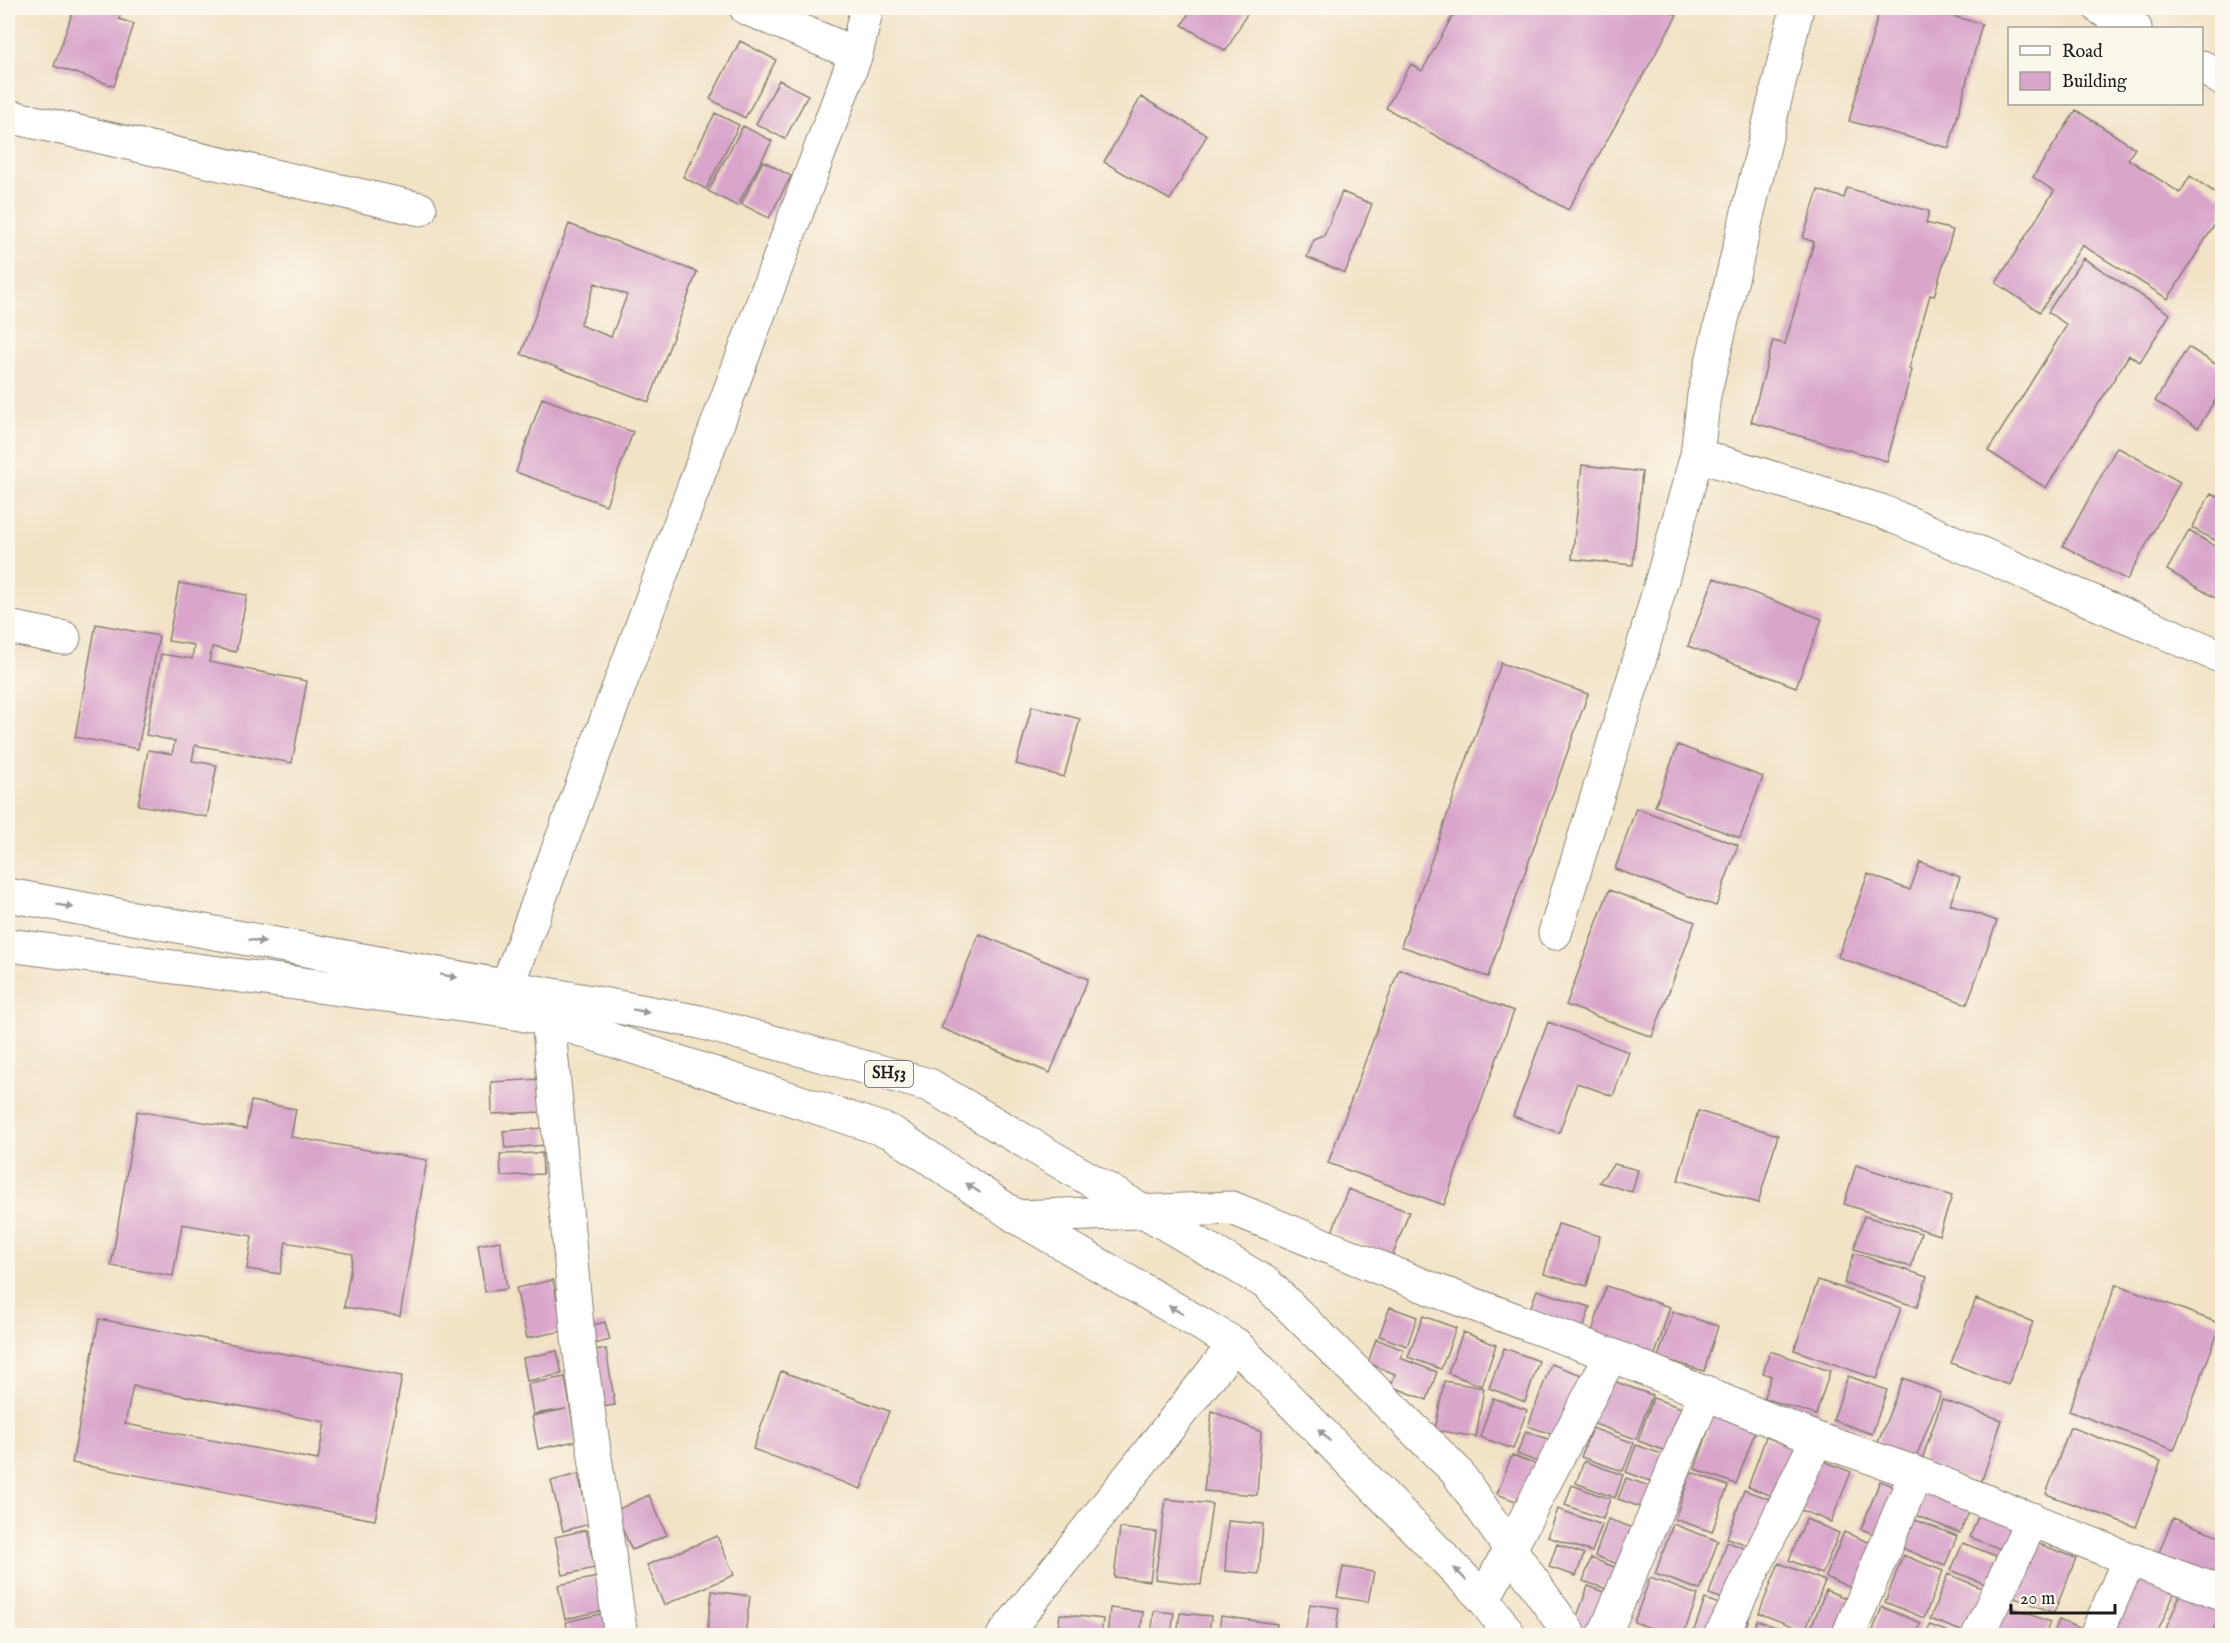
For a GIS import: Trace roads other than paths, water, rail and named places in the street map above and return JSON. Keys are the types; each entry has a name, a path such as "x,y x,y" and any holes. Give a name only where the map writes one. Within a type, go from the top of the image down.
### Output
{"street":[{"path":"746,8 855,54"},
{"path":"503,998 855,54 867,8"},
{"path":"1555,933 1638,665 1697,455 1704,394 1797,8"},
{"path":"2100,8 2133,27"},
{"path":"2203,68 2223,79"},
{"path":"8,116 420,208"},
{"path":"1697,455 1881,511 2223,657"},
{"path":"8,627 64,638"},
{"name":"SH53","path":"8,896 503,998 548,1019 891,1132 1017,1217 1235,1344 1484,1599 1510,1635"},
{"name":"SH53","path":"8,945 503,998 700,1022 929,1084 1266,1283 1456,1471 1571,1635"},
{"path":"548,1019 579,1347 621,1635"},
{"path":"1017,1217 1232,1208 1432,1289 1611,1355 1817,1438 1916,1473 2129,1559 2223,1593"},
{"path":"1003,1635 1235,1344"},
{"path":"1484,1599 1611,1355"},
{"path":"1604,1635 1706,1392"},
{"path":"1721,1635 1817,1438"},
{"path":"1848,1635 1916,1473"},
{"path":"1978,1635 2032,1519"},
{"path":"2096,1635 2129,1559"}]}
